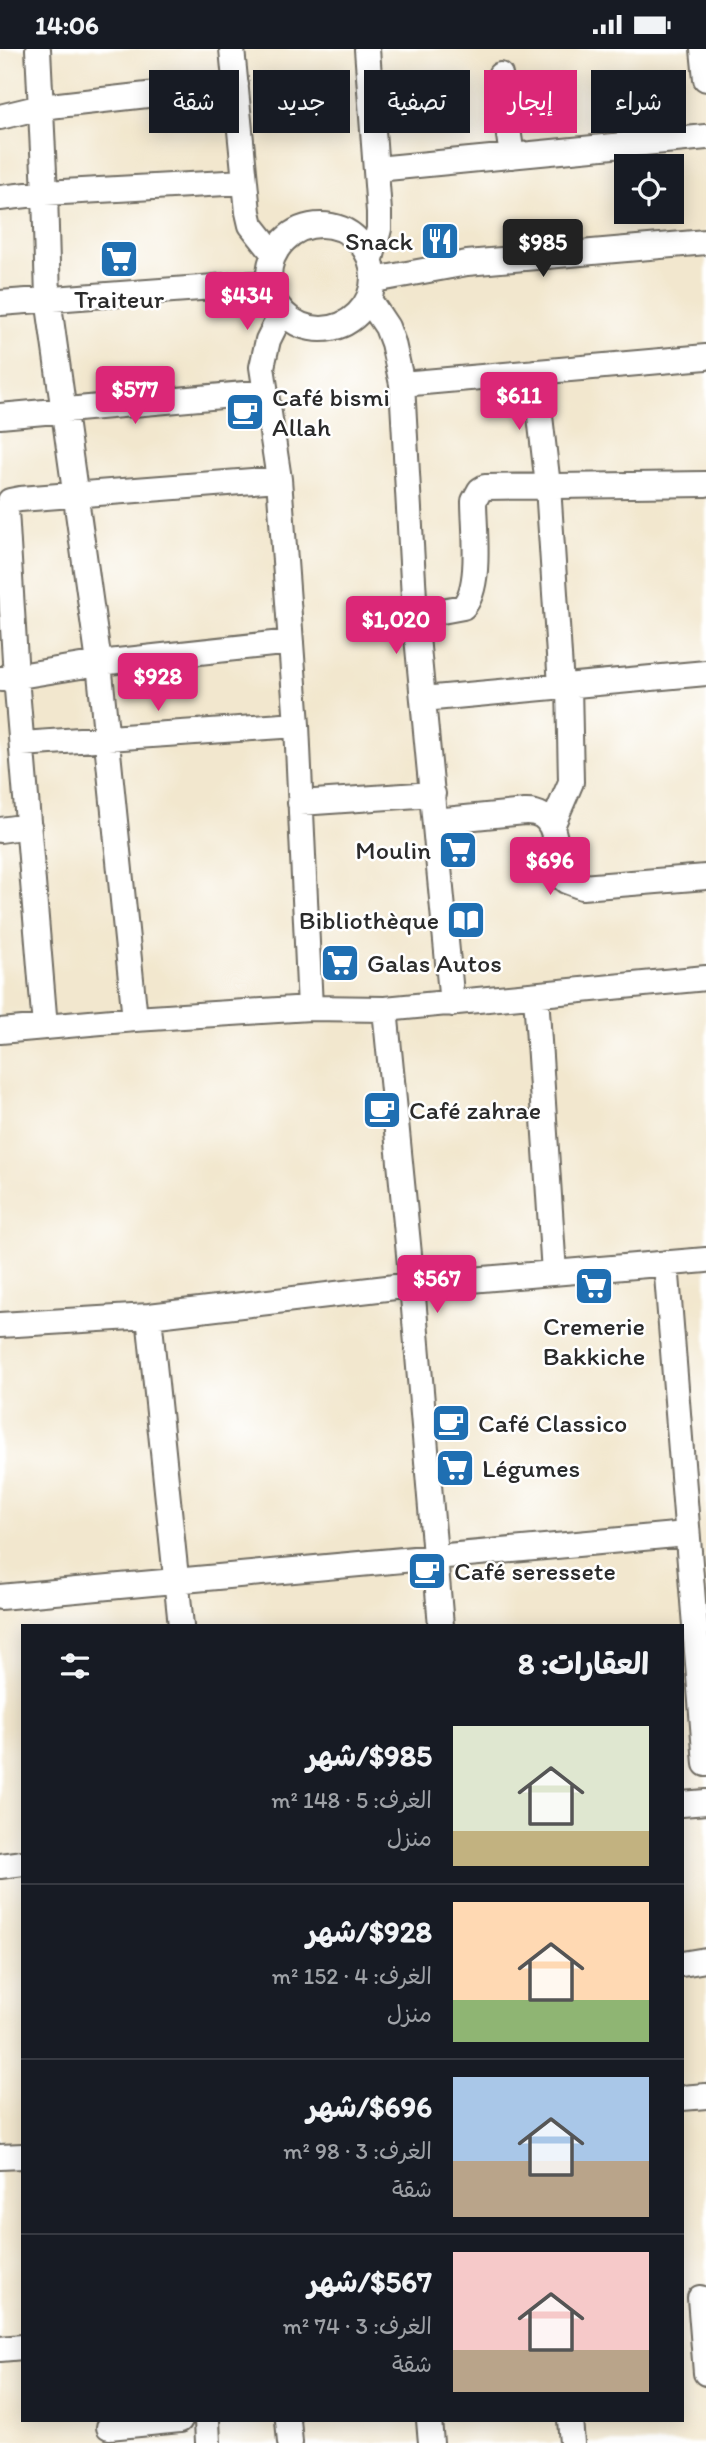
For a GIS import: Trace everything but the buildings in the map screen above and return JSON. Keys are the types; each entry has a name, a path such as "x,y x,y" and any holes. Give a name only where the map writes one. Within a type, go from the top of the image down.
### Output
{"street":[{"path":"37,49 46,193 48,298 99,663 135,1019"},
{"path":"232,49 234,70"},
{"path":"367,49 379,229 371,280 356,316 339,327 318,330 299,325 282,312 268,283 274,254 286,238 304,227 324,224 344,229 360,242 371,280 393,343 402,384 415,616 452,1004"},
{"path":"703,49 706,79"},
{"path":"0,117 41,107 149,95"},
{"path":"239,121 251,225 274,254"},
{"path":"509,133 512,156"},
{"path":"377,169 706,137"},
{"path":"0,198 244,182"},
{"path":"371,280 467,263 706,242"},
{"path":"0,303 268,283"},
{"path":"282,312 264,353 262,367 279,479 297,725 310,1008"},
{"path":"402,384 706,357"},
{"path":"535,372 548,486 571,782 552,825"},
{"path":"0,416 266,391"},
{"path":"45,1027 22,744 8,678 6,510 10,501 14,500 279,479"},
{"path":"415,616 463,607 471,597 474,588 474,501 485,487 706,484"},
{"path":"8,678 99,663 291,642"},
{"path":"424,699 706,673"},
{"path":"22,744 297,725"},
{"path":"300,803 433,794"},
{"path":"435,821 536,811 544,815 552,825 559,875 575,885 594,887 706,877"},
{"path":"0,830 29,826"},
{"path":"0,1031 310,1008 385,1009 452,1004 706,978"},
{"path":"536,995 554,1273"},
{"path":"385,1009 441,1624"},
{"path":"0,1325 149,1316 412,1285 706,1259"},
{"path":"666,1263 687,1534 689,1630 703,1695 706,1765"},
{"path":"149,1316 181,1624"},
{"path":"0,1597 687,1534"},
{"path":"684,1804 706,1802"},
{"path":"0,1866 21,1863"},
{"path":"684,1964 706,1960"},
{"path":"684,2098 706,2096"},
{"path":"0,2157 21,2156"},
{"path":"696,2298 706,2373"},
{"path":"0,2349 21,2347"},
{"path":"110,2430 166,2422"},
{"path":"207,2422 208,2443"},
{"path":"288,2422 290,2443"},
{"path":"429,2422 431,2443"},
{"path":"570,2422 572,2443"}],"place":[{"name":"Snack","path":"440,241"},
{"name":"Traiteur","path":"119,259"},
{"name":"Café bismi Allah","path":"245,412"},
{"name":"Moulin","path":"458,850"},
{"name":"Bibliothèque","path":"466,920"},
{"name":"Galas Autos","path":"340,963"},
{"name":"Café zahrae","path":"382,1110"},
{"name":"Cremerie Bakkiche","path":"594,1286"},
{"name":"Café Classico","path":"451,1423"},
{"name":"Légumes","path":"455,1468"},
{"name":"Café seressete","path":"427,1571"}]}
